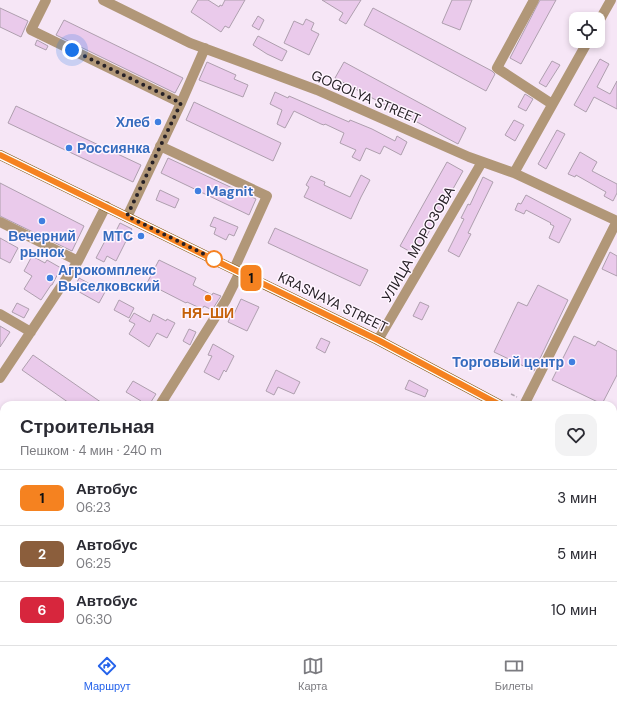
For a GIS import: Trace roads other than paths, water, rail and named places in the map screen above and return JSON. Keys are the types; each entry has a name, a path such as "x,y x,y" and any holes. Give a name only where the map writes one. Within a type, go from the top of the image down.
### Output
{"main road":[{"name":"KRASNAYA STREET","path":"0,155 378,340 492,401"}],"street":[{"path":"46,0 31,30 181,103"},
{"name":"GOGOLYA STREET","path":"103,0 190,43 317,90 469,157 514,173 617,221"},
{"path":"534,0 498,68 552,104"},
{"path":"604,12 611,0"},
{"path":"127,216 181,103 205,48"},
{"path":"514,173 584,48"},
{"path":"160,146 267,196 226,300 163,401"},
{"name":"УЛИЦА МОРОЗОВА","path":"378,340 482,162"},
{"path":"0,378 78,261 106,206"},
{"path":"526,401 617,221"},
{"path":"0,222 78,261"},
{"path":"0,314 30,332"}],"place":[{"name":"Хлеб","path":"158,122"},
{"name":"Россиянка","path":"69,148"},
{"name":"Magnit","path":"198,191"},
{"name":"Вечерний рынок","path":"42,221"},
{"name":"МТС","path":"141,236"},
{"name":"Агрокомплекс Выселковский","path":"50,278"},
{"name":"НЯ-ШИ","path":"208,298"},
{"name":"Торговый центр","path":"572,362"}]}
